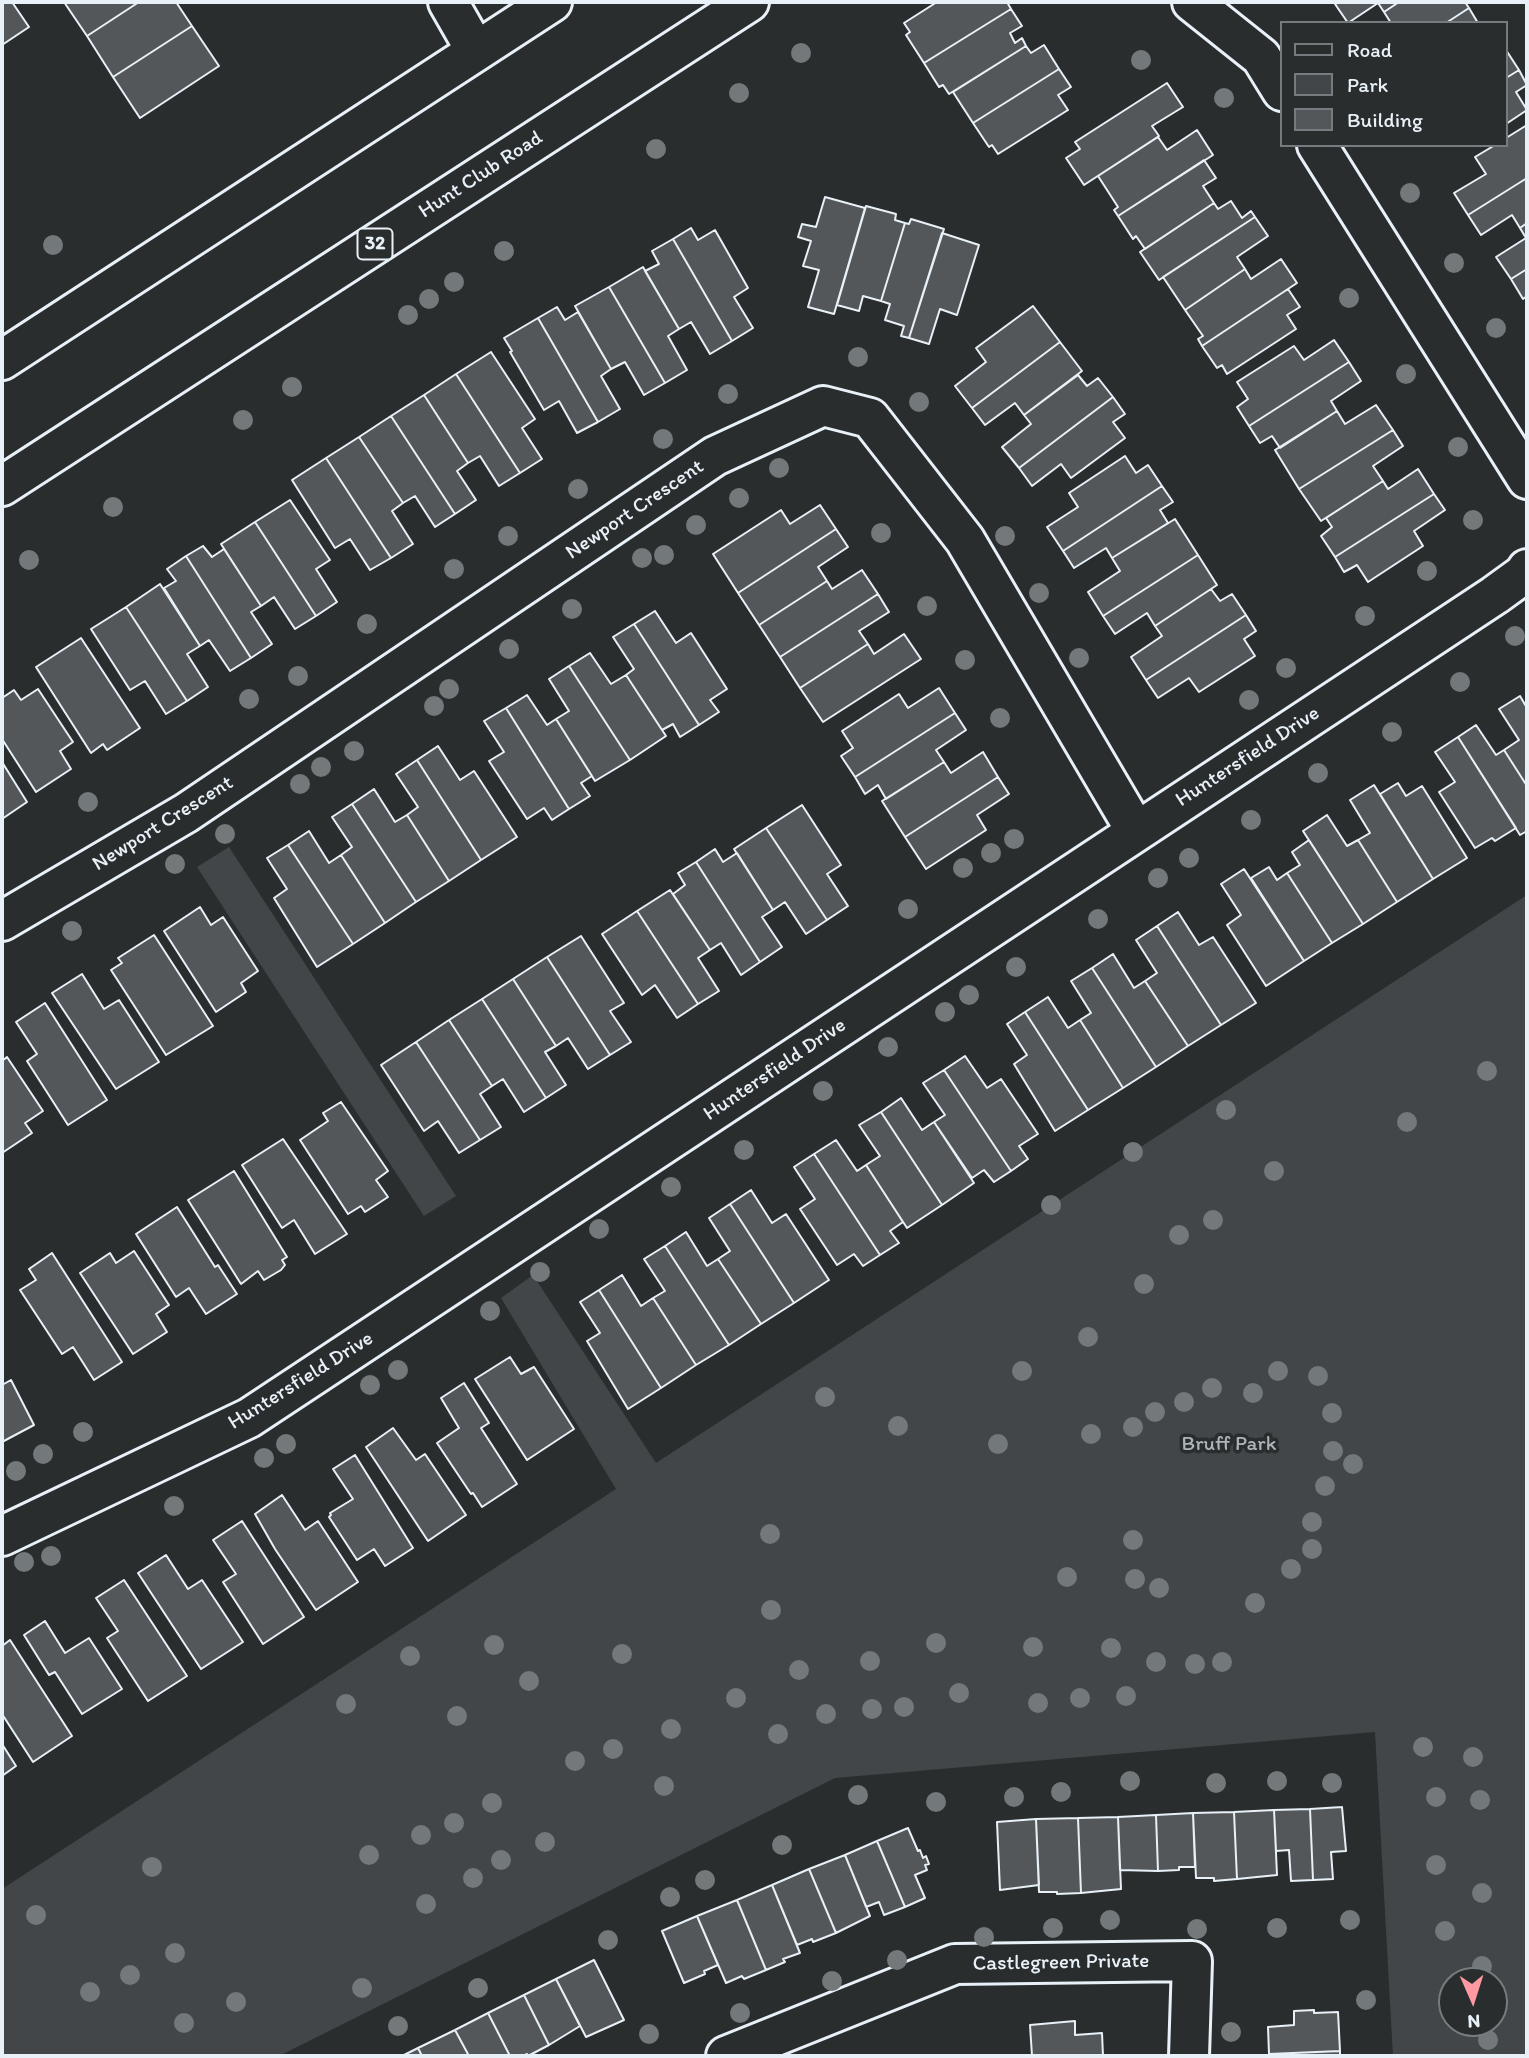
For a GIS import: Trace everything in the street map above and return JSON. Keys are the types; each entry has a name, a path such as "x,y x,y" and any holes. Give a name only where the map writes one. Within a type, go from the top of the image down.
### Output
{"street":[{"path":"448,2 476,51"},
{"path":"2,360 552,2"},
{"name":"Hunt Club Road","path":"2,486 749,2"},
{"path":"1192,2 1261,57 1280,88"},
{"path":"1318,147 1527,479"},
{"name":"Newport Crescent","path":"2,922 186,813 715,456 823,406 870,418 965,540 1136,831"},
{"name":"Huntersfield Drive","path":"2,1536 249,1418 1495,595 1527,569"},
{"name":"Castlegreen Private","path":"726,2056 955,1964 1192,1961 1189,2056"}],"green space":[{"path":"229,847 456,1196 424,1216 197,867"},
{"name":"Bruff Park","path":"1527,895 1527,2056 1393,2056 1375,1732 835,1778 279,2056 2,2056 2,1889 616,1489 501,1298 533,1275 656,1463"}],"building":[{"path":"2,2 12,2 29,27 2,45"},
{"path":"64,2 139,2 87,36"},
{"path":"139,2 176,2 192,26 113,77 87,36"},
{"path":"937,2 1007,2 1011,9 924,63 906,35 910,32 904,23"},
{"path":"1399,2 1384,12 1378,3 1351,21 1347,21 1335,4"},
{"path":"1399,2 1465,2 1469,8 1449,21 1390,21 1384,12"},
{"path":"1469,8 1477,21 1449,21"},
{"path":"1011,9 1022,26 1010,33 1015,43 1022,38 1026,46 949,94 943,85 939,87 924,63"},
{"path":"192,26 219,66 140,118 113,77"},
{"path":"1044,45 1059,69 973,123 953,92 1026,46 1031,53"},
{"path":"1508,53 1519,70 1508,77"},
{"path":"1059,69 1071,87 1058,95 1068,110 998,154 992,145 989,147 973,123"},
{"path":"1519,70 1527,85 1516,92 1527,110 1508,123 1508,77"},
{"path":"1167,83 1183,107 1152,126 1159,136 1084,185 1066,158 1080,149 1075,142"},
{"path":"1527,125 1527,178 1468,215 1454,193 1486,174 1475,157 1492,147 1508,147 1508,137"},
{"path":"1197,130 1213,155 1118,216 1114,210 1118,207 1098,176 1158,137 1167,150"},
{"path":"1204,160 1216,178 1203,186 1214,203 1145,249 1136,236 1133,239 1118,216"},
{"path":"1527,178 1527,223 1520,228 1512,215 1481,235 1468,215"},
{"path":"825,197 865,208 834,314 808,307 819,270 803,266 811,241 798,237 802,224 816,227"},
{"path":"1231,201 1242,218 1251,211 1255,217 1159,280 1140,252 1214,203 1218,209"},
{"path":"866,206 896,214 895,220 905,223 881,301 863,296 859,311 837,305"},
{"path":"1255,217 1268,236 1237,257 1245,269 1185,310 1163,277"},
{"path":"911,219 944,229 909,338 901,336 904,326 885,320 890,304 881,301 905,223 909,224"},
{"path":"1527,223 1527,269 1511,279 1496,257 1526,238 1520,228"},
{"path":"691,228 698,240 715,230 748,288 734,297 753,328 732,341 673,239"},
{"path":"942,233 979,245 957,315 940,309 929,344 909,338"},
{"path":"673,239 732,341 710,354 691,322 679,329 645,271 659,264 652,251"},
{"path":"1281,259 1297,283 1202,346 1198,339 1203,336 1185,310 1245,269 1251,279"},
{"path":"643,267 679,329 668,336 687,370 665,383 609,287"},
{"path":"1527,269 1527,296 1523,299 1511,279"},
{"path":"609,287 665,383 644,395 625,362 611,369 575,306"},
{"path":"1288,289 1300,307 1287,315 1296,329 1227,374 1222,365 1217,368 1202,346"},
{"path":"1033,306 1060,342 972,408 955,386 986,362 976,348"},
{"path":"557,307 565,320 578,312 611,369 601,376 620,409 598,422 538,318"},
{"path":"538,318 598,422 577,433 559,401 544,410 504,338"},
{"path":"1334,340 1349,362 1249,426 1237,407 1248,399 1237,382 1294,346 1304,360"},
{"path":"1060,342 1082,371 1024,415 1015,403 985,425 972,408"},
{"path":"491,352 535,419 522,428 542,459 520,473 456,374"},
{"path":"1349,362 1361,381 1331,401 1337,411 1280,448 1272,436 1260,443 1249,426"},
{"path":"456,374 520,473 499,486 480,456 468,463 424,395"},
{"path":"1078,375 1087,386 1098,378 1113,397 1019,468 1002,447 1031,424 1024,415"},
{"path":"424,395 468,463 457,471 476,500 455,514 391,416"},
{"path":"1113,397 1125,414 1113,422 1125,438 1071,478 1061,464 1032,486 1019,468"},
{"path":"1376,405 1393,430 1299,489 1275,450 1337,411 1345,424"},
{"path":"391,416 455,514 435,527 415,496 403,503 359,437"},
{"path":"1393,430 1403,446 1373,466 1383,481 1321,521 1299,489"},
{"path":"359,437 403,503 392,511 413,544 391,558 326,458"},
{"path":"1125,456 1136,473 1148,465 1162,486 1063,551 1047,527 1078,507 1069,493"},
{"path":"326,458 391,558 370,570 350,539 335,548 292,480"},
{"path":"1418,469 1434,494 1335,557 1321,536 1332,527 1326,518 1383,481 1388,489"},
{"path":"1162,486 1173,502 1160,510 1168,523 1112,558 1106,548 1074,568 1063,551"},
{"path":"1434,494 1445,510 1414,531 1423,546 1368,582 1357,565 1344,572 1335,557"},
{"path":"290,500 330,560 316,569 337,602 316,616 255,522"},
{"path":"820,505 836,529 738,593 713,554 781,510 790,524"},
{"path":"1175,519 1198,555 1103,616 1088,592 1120,571 1112,558"},
{"path":"255,522 316,616 295,629 274,597 261,606 221,544"},
{"path":"836,529 848,547 818,567 827,581 759,625 738,593"},
{"path":"203,546 212,557 224,549 261,606 251,612 272,644 251,658 186,556"},
{"path":"1198,555 1217,585 1155,626 1147,613 1115,634 1103,616"},
{"path":"186,556 251,658 230,671 209,640 200,646 164,588 176,581 167,569"},
{"path":"862,570 878,594 780,657 759,625 827,581 832,589"},
{"path":"160,584 200,646 187,654 208,687 187,701 126,607"},
{"path":"1211,589 1220,601 1232,594 1246,615 1146,680 1131,657 1162,636 1155,626"},
{"path":"878,594 889,612 859,631 868,644 800,688 780,657"},
{"path":"126,607 187,701 166,714 145,681 130,690 91,629"},
{"path":"655,611 676,643 691,633 727,689 710,700 719,712 699,725 634,624"},
{"path":"1246,615 1256,631 1244,639 1255,656 1199,692 1189,678 1158,698 1146,680"},
{"path":"634,624 699,725 680,737 673,724 662,730 626,675 634,669 613,637"},
{"path":"904,634 921,659 823,722 800,688 868,644 874,654"},
{"path":"81,638 140,728 107,750 103,744 91,753 36,667"},
{"path":"590,653 611,684 626,675 666,736 630,760 569,666"},
{"path":"569,666 630,760 595,781 556,719 569,711 549,679"},
{"path":"939,688 955,713 855,777 841,756 853,748 842,731 899,694 908,708"},
{"path":"38,689 73,742 60,751 71,769 36,792 2,739 2,698 14,690 21,700"},
{"path":"527,695 547,725 556,719 592,776 581,783 590,796 569,809 506,708"},
{"path":"1520,696 1527,708 1527,786 1504,750 1519,740 1499,709"},
{"path":"506,708 569,809 552,820 544,808 527,819 489,761 504,752 484,721"},
{"path":"955,713 966,730 936,750 944,762 886,799 878,785 865,794 855,777"},
{"path":"1476,725 1496,755 1504,750 1527,786 1527,831 1520,835 1458,737"},
{"path":"1458,737 1516,828 1495,841 1492,838 1475,848 1439,792 1455,782 1435,752"},
{"path":"438,746 460,780 474,771 517,837 481,860 417,760"},
{"path":"983,752 998,777 905,837 882,801 944,762 951,773"},
{"path":"417,760 481,860 449,881 407,815 418,807 396,774"},
{"path":"2,762 27,802 2,819"},
{"path":"998,777 1009,794 977,815 986,830 926,869 905,837"},
{"path":"1398,783 1406,796 1422,786 1467,858 1433,879 1380,794"},
{"path":"1374,785 1433,879 1397,902 1358,840 1370,833 1350,800"},
{"path":"374,789 395,822 407,815 449,881 416,902 352,804"},
{"path":"352,804 416,902 385,923 341,855 352,847 332,817"},
{"path":"802,805 841,865 827,874 848,906 827,920 766,828"},
{"path":"1327,815 1347,846 1358,840 1397,902 1363,924 1303,831"},
{"path":"766,828 827,920 806,934 785,902 773,910 734,849"},
{"path":"309,831 329,863 341,855 385,923 353,944 288,845"},
{"path":"1309,840 1363,924 1332,943 1287,873 1300,865 1292,852"},
{"path":"288,845 353,944 317,967 274,898 287,889 267,858"},
{"path":"715,849 723,862 737,853 773,910 762,917 782,947 760,962 696,862"},
{"path":"696,862 760,962 741,975 721,943 710,950 673,894 685,885 678,873"},
{"path":"1269,867 1277,880 1287,873 1332,943 1304,961 1251,878"},
{"path":"1244,869 1304,961 1266,986 1227,925 1241,915 1221,884"},
{"path":"670,890 710,950 698,958 719,991 698,1004 637,911"},
{"path":"200,907 211,925 223,917 258,971 241,983 246,992 216,1012 164,931"},
{"path":"637,911 698,1004 677,1018 655,985 642,995 602,934"},
{"path":"1178,912 1199,945 1213,937 1256,1003 1221,1025 1157,926"},
{"path":"1157,926 1221,1025 1188,1046 1145,981 1157,973 1136,940"},
{"path":"154,935 213,1026 166,1055 111,970 122,963 118,958"},
{"path":"581,936 624,1003 610,1011 631,1042 610,1055 547,957"},
{"path":"1113,954 1134,988 1145,981 1188,1046 1156,1067 1092,968"},
{"path":"547,957 610,1055 588,1069 568,1038 556,1046 513,979"},
{"path":"1092,968 1156,1067 1123,1088 1080,1020 1091,1013 1071,981"},
{"path":"82,974 104,1009 119,1000 159,1062 116,1089 52,993"},
{"path":"513,979 556,1046 545,1052 566,1085 546,1098 482,999"},
{"path":"1048,997 1068,1028 1080,1020 1123,1088 1088,1110 1025,1012"},
{"path":"482,999 546,1098 524,1112 503,1079 492,1086 449,1020"},
{"path":"45,1003 107,1100 68,1125 27,1061 37,1054 16,1022"},
{"path":"1025,1012 1088,1110 1055,1131 1014,1064 1027,1055 1007,1024"},
{"path":"449,1020 492,1086 480,1094 501,1127 480,1140 416,1042"},
{"path":"416,1042 480,1140 459,1153 438,1121 424,1131 381,1065"},
{"path":"965,1056 987,1088 1001,1079 1038,1134 1019,1146 1028,1159 1011,1171 944,1070"},
{"path":"7,1057 43,1111 25,1123 32,1133 2,1153 2,1061"},
{"path":"944,1070 1011,1171 994,1182 984,1170 972,1178 934,1122 945,1115 923,1083"},
{"path":"901,1098 922,1130 934,1122 974,1183 942,1205 881,1112"},
{"path":"341,1102 388,1171 376,1180 388,1197 365,1212 361,1206 348,1214 300,1140 328,1121 323,1113"},
{"path":"881,1112 942,1205 907,1228 866,1165 880,1156 859,1125"},
{"path":"283,1139 347,1234 315,1254 294,1220 282,1228 242,1165"},
{"path":"836,1140 857,1171 866,1165 903,1222 890,1231 899,1243 880,1255 814,1154"},
{"path":"814,1154 880,1255 863,1266 854,1254 837,1265 800,1209 815,1199 794,1167"},
{"path":"234,1171 287,1257 282,1260 285,1265 281,1270 264,1280 258,1271 241,1284 188,1200"},
{"path":"751,1190 772,1223 786,1214 829,1280 794,1303 730,1204"},
{"path":"730,1204 794,1303 761,1324 718,1259 730,1251 709,1218"},
{"path":"177,1207 215,1267 218,1265 237,1294 206,1314 189,1288 176,1297 136,1234"},
{"path":"686,1232 707,1266 718,1259 761,1324 729,1345 665,1246"},
{"path":"665,1246 729,1345 696,1365 653,1298 665,1291 644,1259"},
{"path":"134,1251 169,1305 156,1314 167,1332 133,1354 80,1273 110,1253 116,1263"},
{"path":"52,1253 122,1362 94,1380 73,1347 62,1354 20,1290 36,1280 29,1269"},
{"path":"622,1275 641,1306 653,1298 696,1365 661,1388 599,1290"},
{"path":"599,1290 661,1388 628,1409 587,1341 600,1333 580,1302"},
{"path":"510,1357 521,1374 534,1367 574,1429 527,1460 475,1379"},
{"path":"11,1380 34,1425 2,1442 2,1385"},
{"path":"464,1383 489,1423 481,1428 517,1484 482,1507 437,1443 459,1428 441,1398"},
{"path":"393,1428 416,1460 425,1454 466,1515 428,1541 366,1447"},
{"path":"355,1455 413,1548 385,1566 374,1549 357,1560 329,1517 330,1513 353,1499 333,1469"},
{"path":"282,1495 305,1530 318,1521 358,1582 316,1610 255,1514"},
{"path":"242,1521 304,1617 263,1644 223,1582 236,1574 213,1540"},
{"path":"166,1555 188,1589 202,1580 243,1642 201,1669 138,1573"},
{"path":"124,1580 187,1676 148,1701 107,1638 118,1631 96,1598"},
{"path":"45,1621 65,1653 89,1638 122,1689 82,1714 55,1672 49,1675 24,1635"},
{"path":"10,1640 72,1736 33,1762 2,1714 2,1646"},
{"path":"2,1744 16,1766 2,1776"},
{"path":"1342,1807 1346,1851 1331,1852 1333,1879 1313,1880 1310,1809"},
{"path":"1310,1809 1313,1880 1291,1881 1289,1850 1276,1851 1274,1810"},
{"path":"1274,1810 1277,1875 1237,1879 1234,1812"},
{"path":"1234,1812 1237,1879 1214,1881 1214,1878 1196,1878 1193,1813"},
{"path":"1193,1813 1195,1867 1158,1871 1156,1815"},
{"path":"1156,1815 1158,1871 1120,1870 1118,1817"},
{"path":"1118,1817 1121,1889 1081,1893 1078,1818"},
{"path":"1078,1818 1081,1893 1039,1892 1036,1819"},
{"path":"1036,1819 1039,1885 1000,1890 997,1822"},
{"path":"908,1828 918,1851 920,1850 923,1858 926,1856 929,1864 925,1865 927,1870 915,1875 925,1898 905,1907 877,1841"},
{"path":"877,1841 905,1907 884,1915 879,1902 866,1907 845,1855"},
{"path":"845,1855 870,1916 836,1933 809,1869"},
{"path":"809,1869 836,1933 797,1945 772,1885"},
{"path":"772,1885 800,1953 783,1959 785,1962 766,1970 737,1900"},
{"path":"737,1900 766,1970 726,1983 697,1916"},
{"path":"697,1916 718,1965 684,1983 662,1931"},
{"path":"594,1960 624,2020 586,2037 556,1979"},
{"path":"556,1979 580,2026 549,2045 524,1995"},
{"path":"524,1995 549,2045 528,2056 510,2056 488,2013"},
{"path":"1314,2010 1314,2013 1338,2012 1340,2051 1269,2054 1268,2027 1294,2025 1294,2011"},
{"path":"488,2013 510,2056 469,2056 455,2030"},
{"path":"1075,2021 1075,2035 1102,2033 1103,2056 1032,2056 1030,2025"},
{"path":"455,2030 469,2056 422,2056 418,2048"},
{"path":"418,2048 422,2056 402,2056"},
{"path":"1340,2051 1340,2056 1269,2056 1269,2054"}]}
